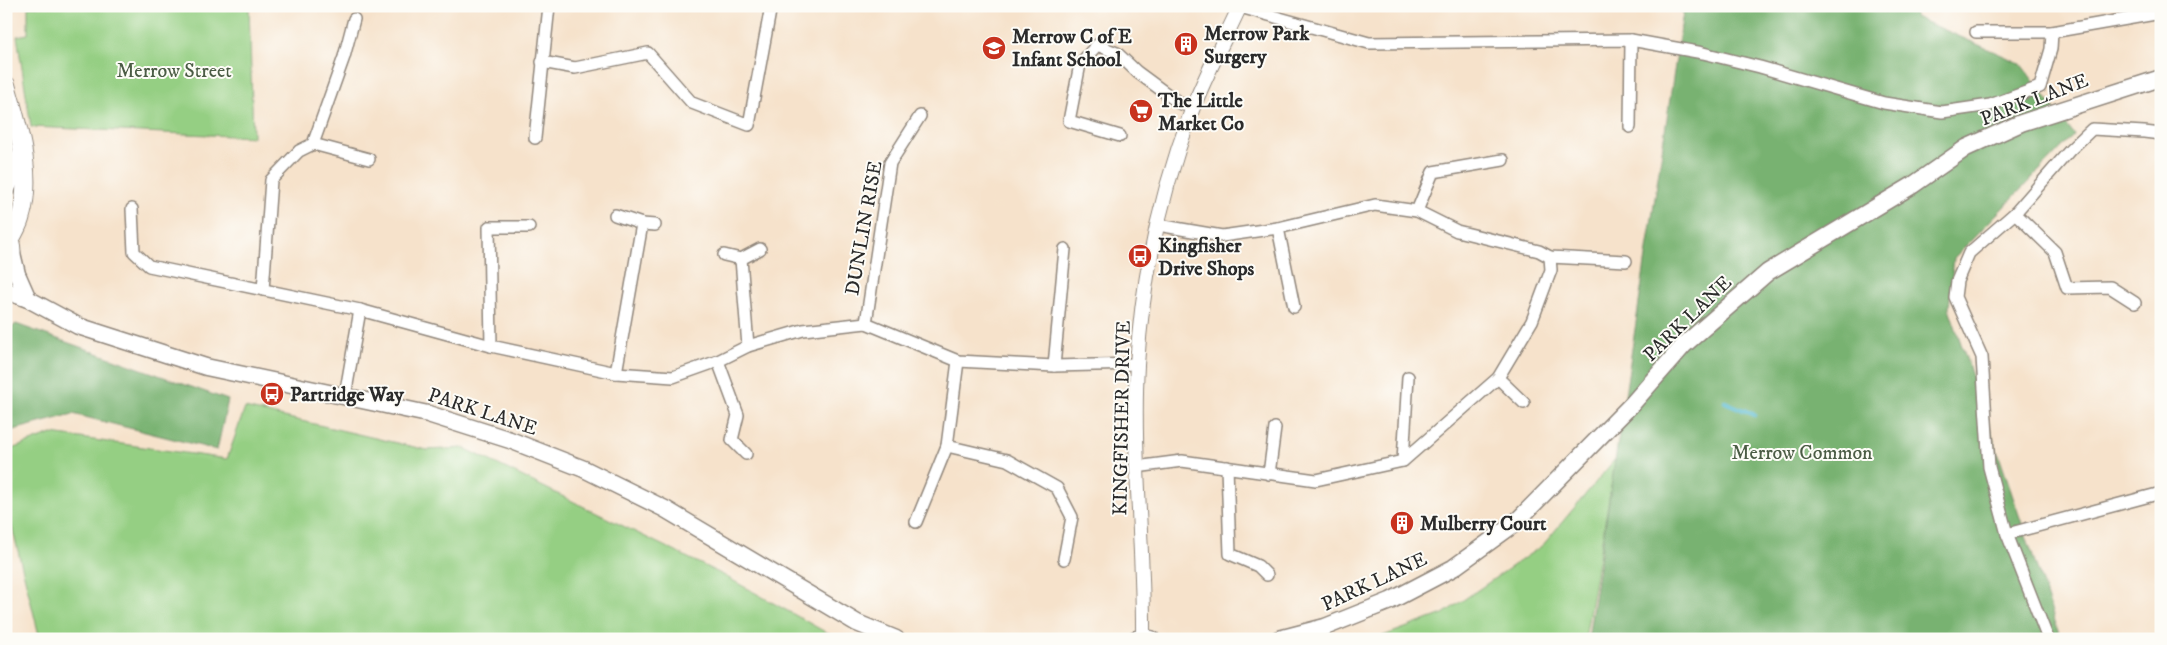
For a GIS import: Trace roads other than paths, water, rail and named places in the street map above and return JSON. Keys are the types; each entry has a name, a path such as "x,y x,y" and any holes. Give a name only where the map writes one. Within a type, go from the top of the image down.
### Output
{"main road":[{"name":"PARK LANE","path":"1279,639 1325,628 1390,601 1453,568 1514,524 1626,410 1684,345 1768,272 1913,185 1966,148 2021,123 2161,78"},
{"path":"6,84 24,150 25,193 20,219 9,248 17,274 28,299"},
{"path":"6,188 24,150"},
{"name":"PARK LANE","path":"6,291 28,299 78,326 206,367 428,414 510,440 584,469 666,509 857,623 896,639"}],"street":[{"path":"535,138 549,6"},
{"path":"542,62 575,68 648,53 692,103 749,125 771,6"},
{"path":"1240,6 1370,43 1631,40 1703,54 1893,105 1942,112 1990,105 2040,87 2051,50 2052,32"},
{"name":"KINGFISHER DRIVE","path":"1143,638 1143,594 1136,467 1137,364 1142,310 1158,225 1173,164 1193,108 1240,6"},
{"path":"1976,32 2052,32 2161,13"},
{"path":"313,144 344,57 354,19"},
{"path":"1630,127 1631,40"},
{"path":"1120,136 1068,121 1080,64 1096,45 1117,52 1136,72 1179,103 1193,108"},
{"name":"DUNLIN RISE","path":"866,324 890,163 920,116"},
{"path":"2048,639 2007,534 1989,467 1982,357 1954,297 1957,282 1969,253 2015,213 2070,150 2092,130 2161,134"},
{"path":"263,290 271,180 299,151 313,144 369,159"},
{"path":"1417,211 1433,172 1502,160"},
{"path":"1158,225 1222,236 1278,228 1375,205 1417,211 1457,231 1539,251 1550,257 1626,261"},
{"path":"132,209 134,252 150,266 360,310 491,346 616,373 673,377 718,361 748,346 803,330 866,324 958,361 1054,366 1137,364"},
{"path":"2015,213 2055,252 2067,288 2110,287 2135,303"},
{"path":"615,215 642,224 656,225"},
{"path":"616,373 642,224"},
{"path":"491,346 489,228 529,227"},
{"path":"1278,228 1294,307"},
{"path":"724,255 741,259 760,249"},
{"path":"1054,366 1065,249"},
{"path":"1136,467 1182,461 1316,480 1403,462 1498,378 1532,321 1551,270 1550,257"},
{"path":"741,259 748,346"},
{"path":"345,396 360,310"},
{"path":"718,361 738,415 732,440 746,454"},
{"path":"916,522 947,446 958,361"},
{"path":"1403,462 1408,376"},
{"path":"1498,378 1524,403"},
{"path":"1269,474 1275,428"},
{"path":"947,446 1008,460 1056,488 1072,517 1064,559"},
{"path":"1227,467 1230,554 1258,566 1267,575"},
{"path":"2007,534 2161,493"}],"waterway":[{"path":"1725,402 1755,415"}],"place":[{"name":"Merrow Park Surgery","path":"1186,44"},
{"name":"Merrow C of E Infant School","path":"994,48"},
{"name":"The Little Market Co","path":"1141,111"},
{"name":"Kingfisher Drive Shops","path":"1140,256"},
{"name":"Partridge Way","path":"272,394"},
{"name":"Mulberry Court","path":"1402,523"}],"park label":[{"name":"Merrow Street","path":"174,70"},
{"name":"Merrow Common","path":"1802,452"}]}
